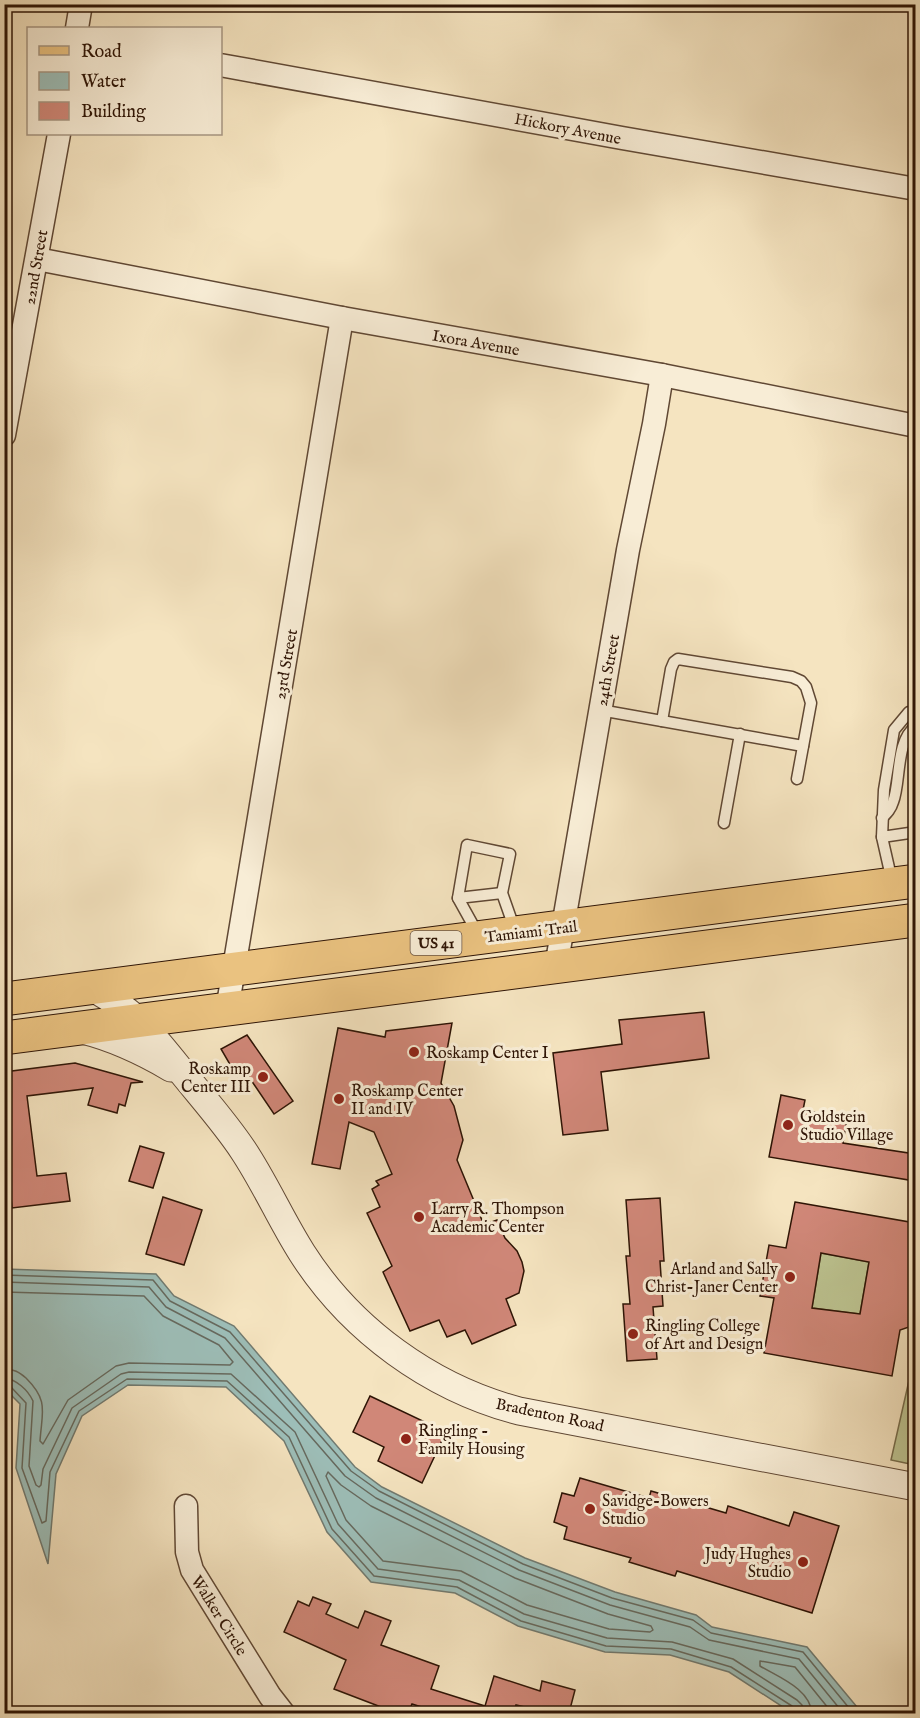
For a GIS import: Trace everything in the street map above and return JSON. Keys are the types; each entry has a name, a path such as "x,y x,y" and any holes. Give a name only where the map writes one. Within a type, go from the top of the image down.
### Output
{"main road":[{"name":"Tamiami Trail","path":"4,999 904,883"},
{"name":"US 41","path":"4,1038 915,921"}],"street":[{"path":"77,27 81,4"},
{"name":"Hickory Avenue","path":"222,64 621,138 915,189"},
{"name":"22nd Street","path":"4,435 59,135"},
{"name":"Ixora Avenue","path":"37,259 342,318 662,375 915,426"},
{"name":"23rd Street","path":"226,1010 342,318"},
{"name":"24th Street","path":"556,967 628,550 662,375"},
{"name":"Bradenton Road","path":"93,988 115,1000 139,1020 242,1148 303,1254 326,1286 354,1317 411,1363 475,1396 519,1411 915,1487"},
{"name":"Bradenton Road","path":"75,1029 110,1037 147,1053 186,1077"},
{"name":"Walker Circle","path":"186,1506 187,1552 192,1570 264,1686 284,1713"}],"lane":[{"path":"662,721 671,669 678,659 783,675 801,681 809,694 811,703 797,779"},
{"path":"600,710 803,746"},
{"path":"904,883 882,837 882,818 884,790 894,730 909,712 915,712"},
{"path":"882,818 894,801 905,744 910,730 915,726"},
{"path":"724,823 740,735"},
{"path":"882,837 915,832"},
{"path":"479,938 458,898 467,845 510,854 502,893 516,933"},
{"path":"458,898 502,893"}],"green space":[{"path":"821,1253 869,1262 860,1314 812,1308"},
{"path":"915,1354 915,1465 891,1460"}],"water":[{"path":"4,1269 156,1274 174,1296 234,1326 355,1467 382,1487 525,1558 615,1592 696,1615 712,1627 807,1647 862,1713 792,1713 729,1672 670,1655 605,1652 518,1626 455,1593 371,1582 327,1532 284,1441 226,1387 128,1385 82,1416 56,1474 48,1564 16,1468 20,1404 5,1389"}],"building":[{"path":"704,1012 709,1058 601,1072 608,1130 563,1135 553,1053 622,1044 619,1020"},
{"name":"Larry R. Thompson Academic Center","path":"452,1023 441,1083 454,1106 463,1140 457,1160 484,1225 497,1220 505,1238 517,1251 524,1271 519,1293 506,1299 516,1325 472,1344 465,1330 447,1337 439,1320 410,1331 383,1272 392,1266 367,1213 380,1207 372,1189 379,1185 376,1181 392,1174 374,1132 349,1122 340,1169 312,1164 338,1028 385,1037 386,1031"},
{"name":"Roskamp Center III","path":"247,1035 293,1101 274,1114 247,1074 239,1080 221,1049"},
{"path":"75,1063 143,1082 131,1083 125,1106 119,1104 117,1113 88,1105 93,1088 27,1096 37,1176 66,1173 70,1201 12,1208 8,1169 4,1169 4,1072"},
{"path":"781,1095 805,1100 803,1110 847,1118 843,1143 915,1154 915,1181 769,1157"},
{"path":"140,1146 164,1153 153,1188 129,1181"},
{"path":"163,1197 202,1210 184,1265 146,1254"},
{"path":"660,1198 664,1261 660,1261 663,1306 653,1307 657,1359 627,1361 623,1304 630,1304 626,1256 630,1256 626,1200"},
{"name":"Arland and Sally Christ-Janer Center","path":"795,1202 915,1223 912,1263 915,1264 915,1289 909,1327 900,1330 892,1376 764,1353 774,1298 760,1296 769,1245 786,1248","holes":["821,1253 869,1262 860,1314 812,1308"]},
{"name":"Ringling - Family Housing","path":"370,1396 446,1432 422,1483 378,1461 384,1447 353,1432"},
{"path":"580,1478 649,1498 651,1491 726,1513 728,1506 789,1526 794,1512 839,1526 812,1613 677,1571 675,1576 629,1562 631,1558 564,1539 567,1527 554,1522 562,1493 574,1496"},
{"path":"313,1597 331,1604 326,1614 358,1628 365,1611 391,1621 381,1645 439,1666 431,1689 485,1706 494,1676 540,1691 542,1681 575,1690 569,1713 549,1713 516,1705 513,1713 440,1713 412,1704 408,1713 379,1713 381,1707 334,1689 346,1660 284,1632 298,1601 309,1606"}],"place":[{"name":"Roskamp Center I","path":"414,1052"},
{"name":"Roskamp Center III","path":"263,1077"},
{"name":"Roskamp Center II and IV","path":"339,1099"},
{"name":"Goldstein Studio Village","path":"788,1125"},
{"name":"Larry R. Thompson Academic Center","path":"419,1217"},
{"name":"Arland and Sally Christ-Janer Center","path":"790,1277"},
{"name":"Ringling College of Art and Design","path":"633,1334"},
{"name":"Ringling - Family Housing","path":"406,1439"},
{"name":"Savidge-Bowers Studio","path":"590,1509"},
{"name":"Judy Hughes Studio","path":"803,1562"}]}
